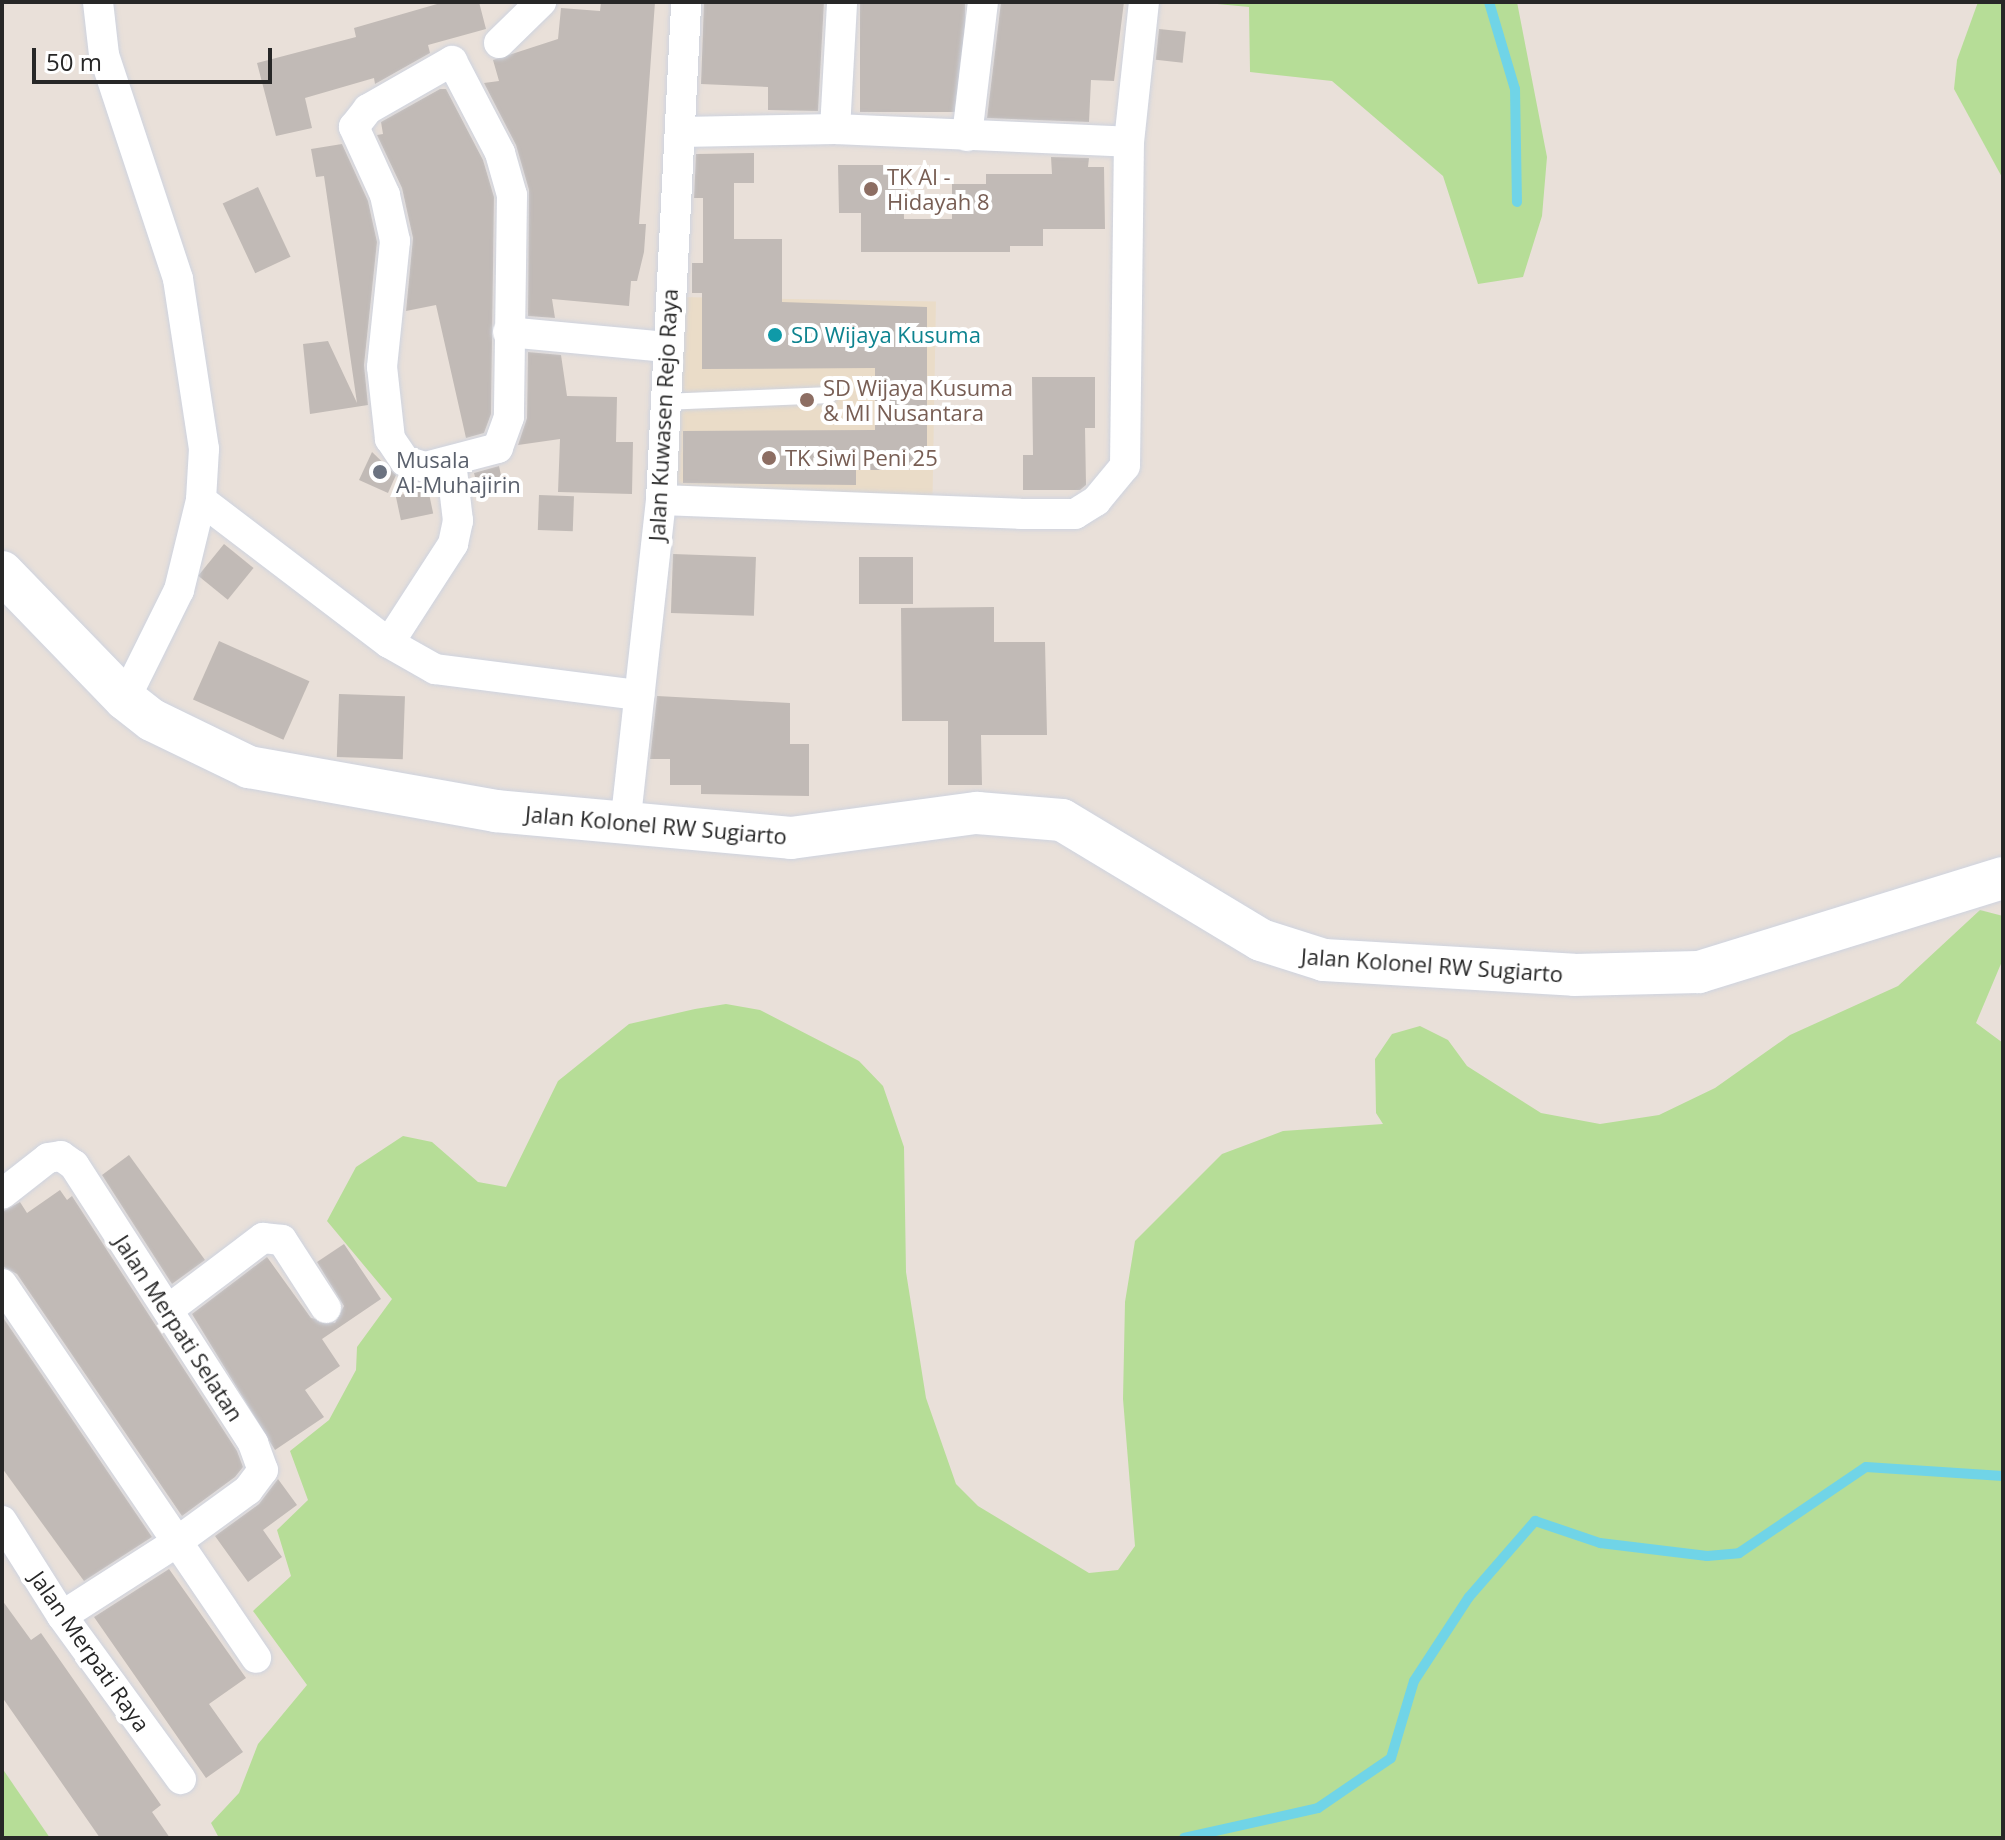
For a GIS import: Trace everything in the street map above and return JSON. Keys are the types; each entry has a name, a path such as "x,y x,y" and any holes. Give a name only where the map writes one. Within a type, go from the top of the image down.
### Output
{"main road":[{"name":"Jalan Kolonel RW Sugiarto","path":"2,572 125,699 152,720 249,767 403,797 625,826 791,838 977,813 1062,820 1200,907 1290,954 1574,975 1699,972 2003,878"}],"street":[{"path":"98,2 101,45 178,279 204,449 201,500 179,590 125,699"},
{"path":"499,43 541,2"},
{"name":"Jalan Kuwasen Rejo Raya","path":"625,826 661,500 686,2"},
{"path":"835,129 842,2"},
{"path":"967,136 983,2"},
{"path":"661,500 1020,514 1075,514 1096,501 1125,466 1129,142 1144,2"},
{"path":"452,61 500,153 512,195 508,332 509,417 504,441 451,461 425,467 405,461 390,439 382,367 395,241 385,195 354,127 368,109 452,61"},
{"path":"681,132 835,129 1129,142"},
{"path":"508,332 667,347"},
{"path":"389,643 453,544 458,521 451,461"},
{"path":"201,500 389,643 460,676 639,695"},
{"name":"Jalan Merpati Selatan","path":"2,1194 48,1158 66,1158 169,1309 263,1470 248,1490 174,1544 62,1616"},
{"path":"169,1309 263,1238 282,1240 326,1308"},
{"path":"2,1284 174,1544 256,1658"},
{"name":"Jalan Merpati Raya","path":"2,1521 62,1616 181,1779"}],"lane":[{"path":"665,402 829,395"}],"shaded area":[{"name":"SD Wijaya Kusuma & MI Nusantara","path":"679,297 936,301 932,501 676,497"}],"green space":[{"path":"1196,2 1517,2 1547,157 1542,216 1523,277 1478,284 1443,176 1332,81 1250,72 1249,7"},
{"path":"1978,2 2003,2 2003,179 1954,89 1957,60"},
{"path":"1980,910 2003,916 2003,959 1976,1023 2003,1043 2003,1838 219,1838 211,1823 239,1793 258,1744 307,1685 253,1611 291,1576 277,1530 308,1500 290,1451 329,1420 356,1370 357,1347 392,1299 327,1221 356,1167 403,1136 432,1142 478,1182 506,1187 558,1081 629,1024 695,1009 726,1004 760,1010 859,1061 883,1086 904,1147 906,1272 926,1398 956,1484 978,1506 1089,1573 1118,1570 1135,1546 1123,1399 1125,1302 1135,1241 1222,1154 1283,1131 1383,1124 1376,1113 1375,1059 1392,1034 1420,1026 1448,1040 1467,1066 1541,1113 1600,1124 1659,1115 1715,1088 1790,1035 1898,986"},
{"path":"2,1768 50,1838 2,1838"}],"building":[{"path":"444,2 479,2 486,29 428,45 430,53 375,84 374,78 305,98 312,128 276,136 257,63 356,37 354,28"},
{"path":"601,2 655,2 639,224 646,224 644,252 637,281 631,281 629,306 552,299 555,318 528,316 529,190 516,145 484,83 499,81 493,60 558,39 561,8 600,11"},
{"path":"704,2 824,2 818,111 768,110 768,87 701,84"},
{"path":"860,2 965,2 965,112 860,112"},
{"path":"1001,2 1124,2 1114,81 1091,80 1089,122 987,118"},
{"path":"1159,29 1186,32 1183,63 1156,60"},
{"path":"440,89 446,89 483,160 494,197 491,414 484,433 466,438 436,305 406,311 413,238 402,188 377,135 383,134 381,122"},
{"path":"342,144 368,201 377,242 364,365 368,405 310,414 303,344 328,341 357,403 324,176 316,177 311,149"},
{"path":"754,153 754,183 734,183 734,239 782,239 782,302 927,307 927,470 856,470 856,485 683,483 683,431 875,430 875,368 702,369 702,293 692,293 692,263 703,263 703,198 694,198 696,154"},
{"path":"1051,157 1089,158 1088,167 1104,167 1105,229 1043,229 1043,246 1010,246 1010,252 861,252 861,213 839,213 838,165 903,165 904,219 952,219 952,184 986,184 986,174 1052,174"},
{"path":"258,187 291,257 255,273 223,203"},
{"path":"528,352 561,355 567,396 617,397 616,442 633,442 632,494 558,492 560,439 518,445 527,418"},
{"path":"1032,377 1095,377 1095,428 1085,428 1086,485 1080,490 1023,490 1023,455 1033,455"},
{"name":"Musala Al-Muhajirin","path":"372,452 396,475 388,493 359,480"},
{"path":"499,466 502,480 477,485 474,473"},
{"path":"428,489 433,513 401,520 396,496"},
{"path":"539,495 574,496 573,531 538,530"},
{"path":"224,544 254,568 228,600 198,576"},
{"path":"673,554 756,557 754,616 671,613"},
{"path":"859,557 913,557 913,604 859,604"},
{"path":"994,607 994,642 1045,642 1047,735 981,735 982,785 948,785 948,721 902,721 901,608"},
{"path":"219,641 309,681 283,740 193,699"},
{"path":"339,694 405,696 403,759 337,757"},
{"path":"657,696 790,703 790,744 809,744 809,796 701,794 701,785 670,785 670,759 650,759"},
{"path":"129,1155 205,1260 172,1284 102,1175"},
{"path":"60,1190 67,1200 72,1196 237,1451 243,1467 235,1477 182,1516 17,1274 2,1266 2,1212 20,1202 27,1213"},
{"path":"344,1244 381,1299 322,1339 340,1366 305,1390 324,1417 275,1450 192,1314 267,1257 311,1318 335,1323 344,1306 317,1262"},
{"path":"2,1316 152,1537 84,1581 2,1468"},
{"path":"278,1479 297,1505 263,1530 282,1557 248,1582 215,1536 259,1504"},
{"path":"169,1569 246,1678 209,1704 243,1752 206,1778 94,1617"},
{"path":"2,1600 31,1640 41,1633 161,1805 152,1812 170,1838 100,1838 2,1697"}],"waterway":[{"path":"1489,2 1515,89 1517,202"},
{"path":"1184,1838 1318,1808 1391,1758 1414,1681 1469,1597 1535,1521 1600,1543 1707,1556 1739,1553 1866,1467 2003,1476"}],"place":[{"name":"TK Al - Hidayah 8","path":"871,189"},
{"name":"SD Wijaya Kusuma","path":"775,335"},
{"name":"SD Wijaya Kusuma & MI Nusantara","path":"807,400"},
{"name":"TK Siwi Peni 25","path":"769,458"},
{"name":"Musala Al-Muhajirin","path":"380,472"}]}
